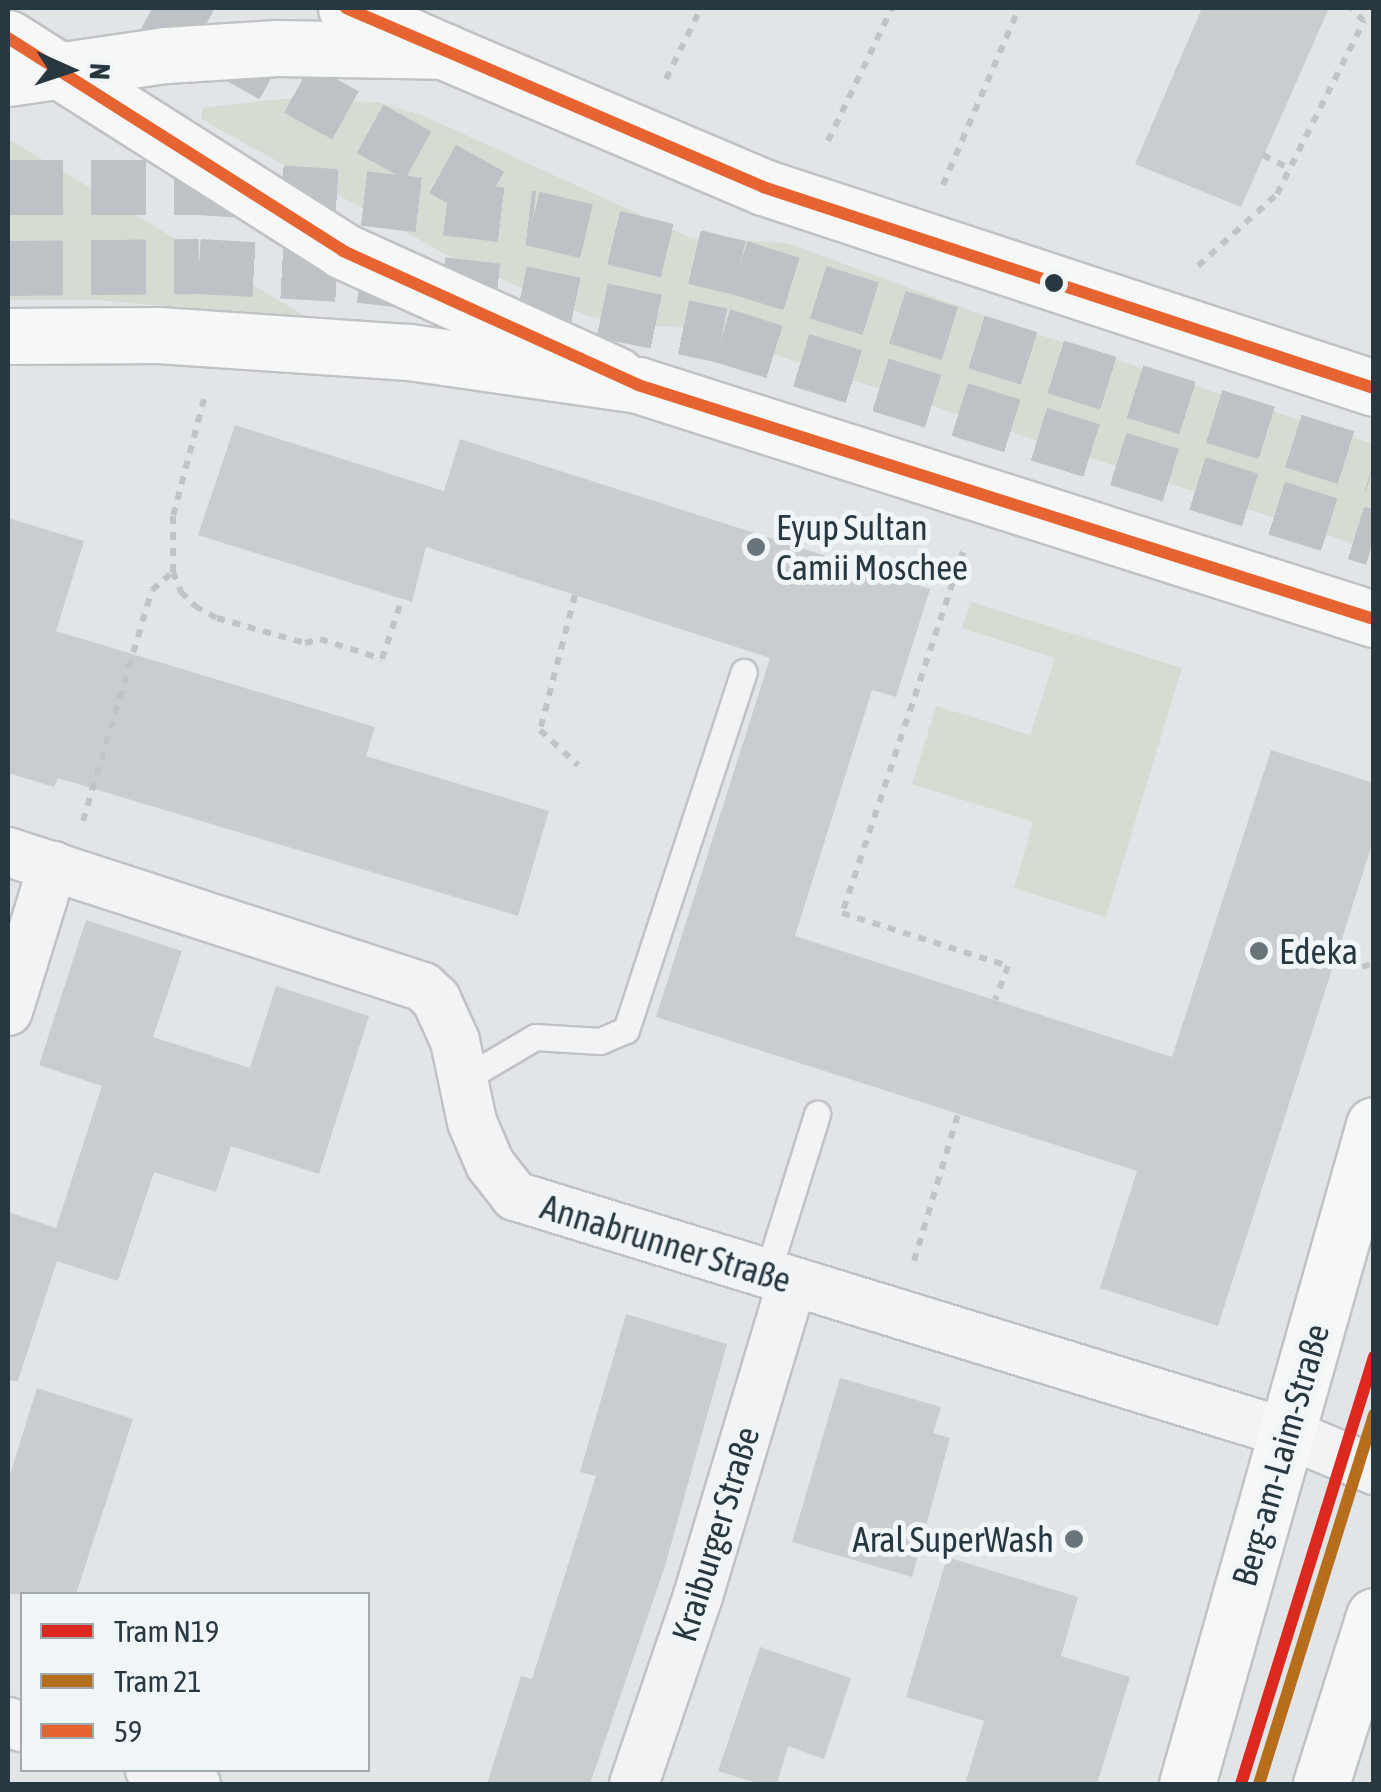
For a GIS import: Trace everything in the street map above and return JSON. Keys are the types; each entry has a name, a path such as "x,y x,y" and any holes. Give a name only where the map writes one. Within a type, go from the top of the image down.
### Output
{"main road":[{"path":"346,8 763,187 1374,388"},
{"path":"8,38 34,75 342,252 638,385 1374,619"},
{"path":"34,75 166,55 277,48 444,52"},
{"path":"8,336 158,335 409,352 638,385"},
{"name":"Berg-am-Laim-Straße","path":"1187,1784 1374,1125"},
{"path":"1321,1784 1374,1616"}],"street":[{"name":"Annabrunner Straße","path":"8,852 424,987 436,1000 455,1041 472,1122 490,1164 516,1196 1287,1433 1374,1470"},
{"path":"8,1011 60,868"},
{"name":"Kraiburger Straße","path":"634,1784 698,1596 779,1278"},
{"path":"157,1772 196,1784"}],"lane":[{"path":"464,1079 535,1037 600,1042 626,1030 744,672"},
{"path":"779,1278 817,1114"}],"path":[{"path":"666,79 700,8"},
{"path":"828,141 892,8"},
{"path":"942,186 1019,8"},
{"path":"1192,272 1277,194 1364,21 1352,8"},
{"path":"1263,155 1290,169"},
{"path":"208,383 173,516 173,572 181,592 195,606 217,618 305,643 320,639 382,659 402,599"},
{"path":"982,494 842,913 1008,966 996,1000"},
{"path":"60,868 152,590 173,572"},
{"path":"575,595 540,730 578,765"},
{"path":"920,1242 958,1114"}],"shaded area":[{"path":"281,99 377,102 422,115 691,238 787,243 1010,325 1373,444 1373,550 690,327 636,325 588,316 454,259 201,119 203,108"},
{"path":"8,139 310,319 97,300 8,300"},
{"path":"971,602 1182,668 1106,917 1014,888 1033,822 912,784 936,706 1030,735 1055,658 962,628"}],"building":[{"path":"1202,8 1329,8 1241,207 1135,164"},
{"path":"235,425 444,491 460,439 930,589 896,697 872,690 795,936 1172,1057 1271,750 1374,783 1374,838 1218,1326 1100,1288 1137,1171 656,1017 770,658 426,547 412,602 198,535"},
{"path":"8,518 84,541 56,631 375,727 366,756 549,811 518,916 58,778 54,787 8,773"},
{"path":"86,920 182,951 153,1037 250,1068 276,986 369,1016 319,1174 231,1146 216,1192 154,1172 118,1281 57,1261 18,1381 8,1380 8,1212 56,1228 102,1086 39,1065"},
{"path":"626,1314 727,1344 665,1566 590,1784 487,1784 521,1676 532,1679 596,1476 580,1472"},
{"path":"840,1378 941,1407 933,1433 950,1438 912,1577 792,1542"},
{"path":"37,1388 133,1419 77,1592 8,1594 8,1481"},
{"path":"947,1557 1078,1597 1061,1656 1130,1677 1097,1784 965,1784 984,1721 906,1697"},
{"path":"760,1647 851,1678 824,1759 788,1746 777,1784 760,1784 718,1771"}],"tunnel":[{"path":"152,8 509,205"},
{"path":"8,187 199,187 364,198 533,218 739,267 1374,466"},
{"path":"8,268 199,266 360,275 521,293 722,335 1374,538"}],"tram line":[{"name":"N19","path":"1241,1784 1374,1356"},
{"name":"21","path":"1259,1784 1374,1415"}],"transit line":[{"name":"59","path":"346,8 763,187 1374,388"},
{"name":"59","path":"8,38 343,251 638,385 1374,619"}],"place":[{"name":"Eyup Sultan Camii Moschee","path":"756,547"},
{"name":"Edeka","path":"1259,951"},
{"name":"Aral SuperWash","path":"1074,1539"}]}
